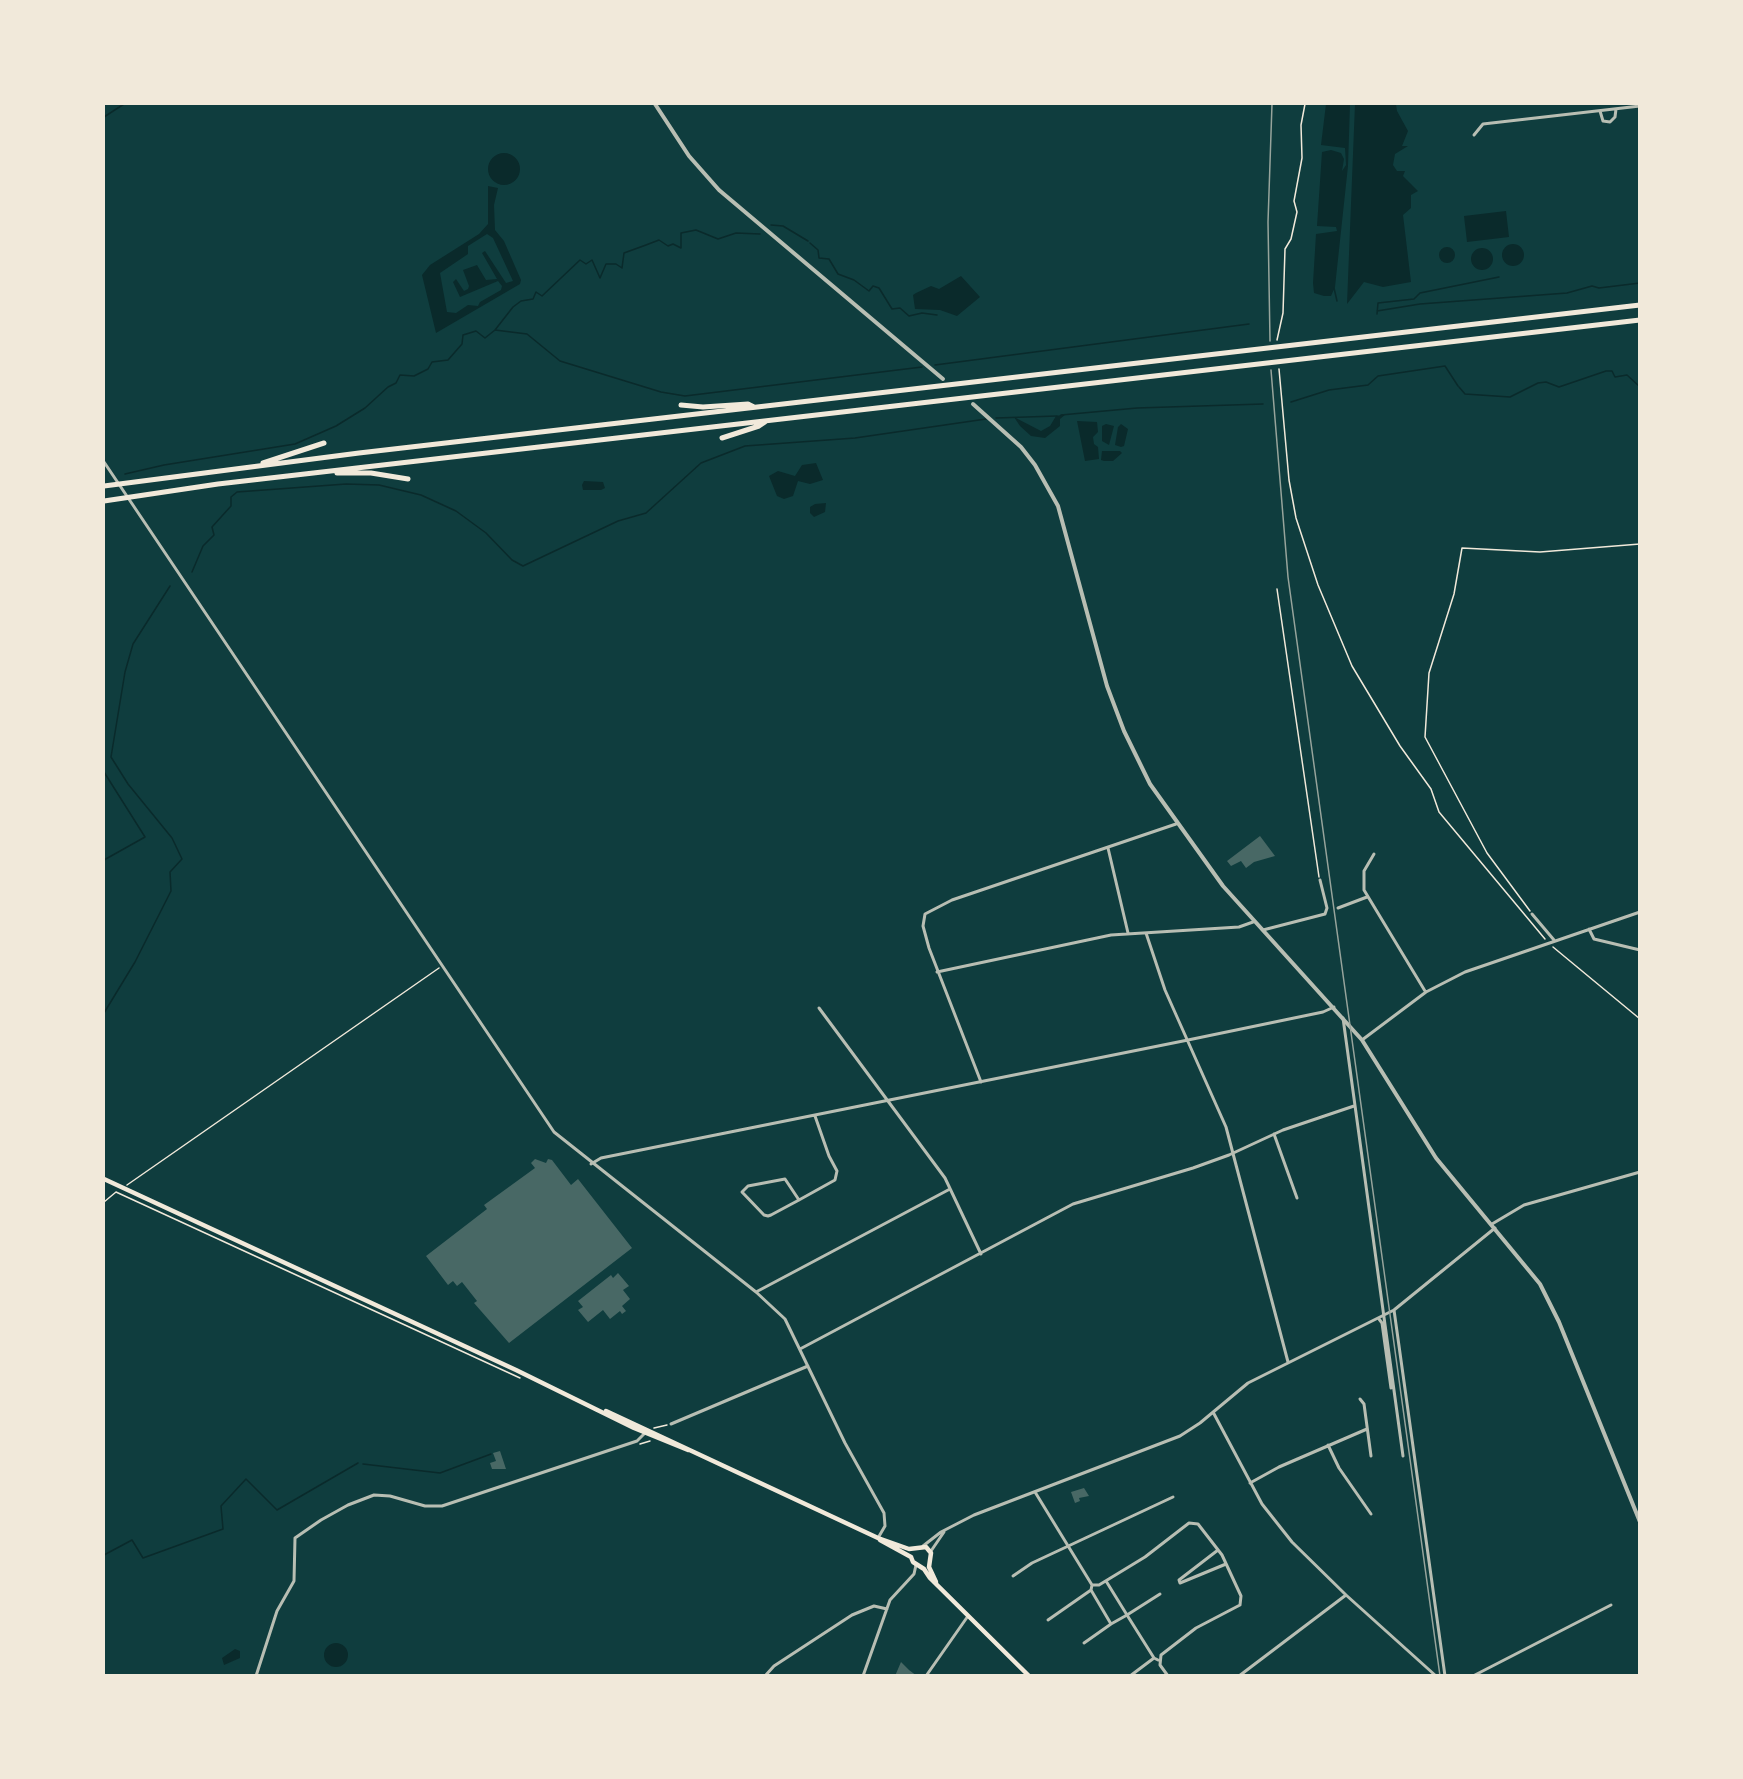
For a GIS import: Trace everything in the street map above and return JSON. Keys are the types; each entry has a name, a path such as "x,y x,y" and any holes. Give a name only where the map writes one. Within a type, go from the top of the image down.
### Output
{"highway":[{"path":"104,486 261,464 1640,305"},
{"path":"104,501 329,471 1640,320"},
{"path":"681,405 748,404 756,407"},
{"path":"722,438 759,426 766,421"},
{"path":"261,464 270,459 324,443"},
{"path":"329,471 408,479"}],"main road":[{"path":"104,1179 878,1538 904,1548 923,1546 931,1553 929,1562 936,1582"},
{"path":"878,1538 888,1546 911,1557 1029,1676"},
{"path":"911,1557 915,1548"},
{"path":"919,1566 929,1562"}],"street":[{"path":"655,104 689,156 719,190 943,379"},
{"path":"1474,135 1483,124 1640,106"},
{"path":"1600,111 1603,120 1610,122 1616,117 1616,109"},
{"path":"973,404 1021,447 1035,465 1058,506 1115,708 1150,784 1176,824 1253,922 1334,1007 1362,1040 1421,1137 1534,1276 1551,1304 1640,1522"},
{"path":"104,462 554,1132 591,1164 756,1292 785,1319 845,1443 884,1513 885,1526 878,1538"},
{"path":"981,1082 937,972 923,926 923,918 928,910 1176,824"},
{"path":"1108,848 1128,933"},
{"path":"1374,854 1362,876 1368,897 1426,992"},
{"path":"1262,931 1279,924 1325,915 1327,908 1320,880"},
{"path":"1338,908 1368,897"},
{"path":"1362,1040 1426,992 1483,964 1640,912"},
{"path":"1532,914 1554,940"},
{"path":"937,972 1128,933 1239,927 1253,922"},
{"path":"1589,929 1594,939 1640,950"},
{"path":"1146,933 1159,975 1226,1127 1288,1362"},
{"path":"591,1164 601,1158 1188,1040 1323,1012 1334,1007"},
{"path":"819,1008 950,1189 981,1254"},
{"path":"1342,1016 1403,1456"},
{"path":"800,1349 1073,1204 1233,1153 1274,1134 1354,1106"},
{"path":"798,1200 784,1179 748,1186 742,1192 766,1216 798,1200 835,1180 838,1175 815,1116"},
{"path":"1274,1134 1297,1198"},
{"path":"923,1546 946,1530 975,1515 1168,1442 1200,1423 1248,1383 1390,1313 1493,1226 1524,1205 1640,1172"},
{"path":"756,1292 950,1189"},
{"path":"1394,1310 1445,1676"},
{"path":"1379,1319 1382,1323 1391,1388"},
{"path":"671,1424 808,1366"},
{"path":"1360,1399 1364,1404 1371,1456"},
{"path":"1213,1412 1268,1513 1292,1542 1431,1674 1436,1676"},
{"path":"1250,1482 1367,1429"},
{"path":"256,1676 282,1604 294,1581 295,1538 348,1504 365,1497 383,1495 425,1506 442,1506 638,1441 648,1430"},
{"path":"1328,1445 1339,1468 1371,1514"},
{"path":"1035,1492 1111,1624"},
{"path":"1013,1576 1024,1567 1066,1546 1173,1497"},
{"path":"1048,1620 1092,1588 1145,1557 1189,1523 1198,1524 1226,1563 1241,1596 1240,1605 1196,1628 1130,1676"},
{"path":"931,1553 936,1541 946,1530"},
{"path":"1218,1550 1179,1580 1180,1583 1226,1563"},
{"path":"863,1676 890,1600 919,1566"},
{"path":"1106,1581 1168,1676"},
{"path":"1084,1643 1160,1594"},
{"path":"1239,1676 1346,1594"},
{"path":"1473,1676 1611,1605"},
{"path":"765,1676 774,1666 852,1615 874,1606 887,1609"},
{"path":"926,1676 968,1616"}],"path":[{"path":"1277,340 1282,313 1286,249 1297,213 1294,201 1302,158 1301,124 1305,104"},
{"path":"1279,369 1289,480 1296,518 1318,585 1352,666 1400,746 1431,789 1439,812 1548,942 1601,990 1640,1019"},
{"path":"1532,914 1488,854 1452,792 1425,737 1430,673 1454,594 1462,548 1540,552 1640,544"},
{"path":"1277,589 1320,880"},
{"path":"122,1188 436,970"},
{"path":"104,1202 116,1192 433,1338"},
{"path":"648,1430 671,1424"},
{"path":"663,1431 671,1424"}],"water":[{"path":"1326,104 1350,104 1348,166 1335,287 1331,296 1314,293 1313,283 1316,234 1337,231 1336,227 1317,226 1322,152 1331,150 1341,153 1344,159 1342,171 1346,165 1345,148 1321,145"},
{"path":"1355,104 1396,104 1397,111 1408,131 1402,146 1408,146 1395,154 1393,165 1397,171 1405,171 1403,176 1418,191 1411,195 1411,208 1403,215 1411,282 1383,287 1364,282 1347,304"},
{"path":"504,153 515,158 520,169 515,180 504,185 493,180 488,169 493,158"},
{"path":"488,186 498,188 494,205 495,230 504,241 521,280 520,284 436,333 422,275 430,265 479,234 488,224","holes":["487,234 493,238 513,281 506,283 485,251 482,253 497,279 486,280 477,265 463,270 468,289 464,291 456,279 453,282 460,297 498,281 502,286 501,290 480,302 478,306 468,305 456,313 447,312 440,273 468,254 468,246"]},
{"path":"1506,211 1509,237 1467,242 1464,216"},
{"path":"1509,244 1517,244 1524,251 1524,259 1517,266 1509,266 1502,259 1502,251"},
{"path":"1444,247 1450,247 1455,255 1453,261 1444,263 1439,258 1439,252"},
{"path":"1478,248 1486,248 1493,255 1493,263 1486,270 1478,270 1471,263 1471,255"},
{"path":"961,276 980,297 957,316 940,310 915,309 913,295 931,286 939,289"},
{"path":"1066,414 1060,419 1060,426 1045,438 1031,436 1014,417 1041,431 1050,426 1056,416"},
{"path":"1077,421 1097,422 1098,432 1093,437 1094,444 1098,447 1099,459 1085,461"},
{"path":"1106,424 1114,426 1109,445 1102,441 1102,426"},
{"path":"1121,424 1128,429 1124,446 1121,447 1115,445 1118,427"},
{"path":"1102,451 1122,453 1113,461 1104,461 1101,460"},
{"path":"816,463 823,480 810,484 798,481 793,496 784,499 777,496 769,476 778,471 795,476 802,465"},
{"path":"584,481 603,482 605,488 583,490"},
{"path":"826,503 825,512 814,517 810,513 810,507"},
{"path":"331,1643 341,1643 348,1650 348,1660 341,1667 331,1667 324,1660 324,1650"},
{"path":"235,1649 240,1651 240,1658 224,1665 222,1658"}],"building":[{"path":"1260,836 1275,856 1254,862 1246,868 1241,861 1231,866 1227,861"},
{"path":"535,1159 546,1163 548,1159 552,1160 571,1185 578,1179 632,1248 509,1343 474,1303 477,1301 462,1282 457,1286 453,1281 448,1285 426,1256 487,1209 484,1205 535,1168 531,1163"},
{"path":"618,1273 629,1286 623,1290 630,1299 622,1306 626,1311 622,1314 620,1311 610,1319 603,1310 588,1322 578,1310 583,1307 578,1301 611,1275 613,1278"},
{"path":"500,1451 506,1469 492,1469 490,1463 496,1461 493,1453"},
{"path":"1084,1488 1089,1496 1079,1498 1080,1501 1075,1503 1071,1492"},
{"path":"901,1662 909,1670 917,1676 895,1676"}],"waterway":[{"path":"104,117 124,104"},
{"path":"771,225 783,226 808,241"},
{"path":"495,330 513,307 521,301 533,299 536,292 542,296 580,260 586,264 592,260 600,278 606,264 616,264 622,268 624,253 659,240 668,246 673,244 681,248 681,233 696,230 718,239 736,233 760,234"},
{"path":"810,243 818,250 819,258 829,259 838,274 854,280 869,291 873,286 879,288 892,309 900,308 909,316 922,313 937,315"},
{"path":"1377,314 1378,303 1414,299 1420,293 1499,277"},
{"path":"1377,311 1420,304 1567,293 1592,286 1599,288 1640,283"},
{"path":"1334,288 1337,301"},
{"path":"935,365 1249,324"},
{"path":"125,474 164,465 295,444 336,426 365,408 388,387 396,383 400,375 414,376 428,369 432,362 448,360 462,344 463,335 476,331 485,338 495,330 527,334 560,361 661,392 685,396 922,367"},
{"path":"1291,402 1329,390 1368,385 1378,376 1445,366 1458,386"},
{"path":"1459,387 1465,394 1510,397 1538,383 1546,382 1559,387 1606,371 1612,371 1615,377 1627,375 1640,387"},
{"path":"1061,415 1137,408 1263,404"},
{"path":"996,418 1057,416"},
{"path":"192,572 203,546 214,535 212,527 231,506 231,497 237,492 346,484 379,485 421,495 456,511 486,533 512,560 523,566 618,521 646,513 701,463 745,446 855,438 986,419"},
{"path":"104,1013 135,962 171,891 170,872 182,859 172,838 128,784 111,757 125,672 133,644 170,586"},
{"path":"104,772 145,837 104,860"},
{"path":"363,1464 440,1473 491,1454"},
{"path":"104,1555 132,1540 143,1558 223,1529 221,1506 246,1479 277,1510 358,1463"}],"railway":[{"path":"1270,341 1268,222 1272,104"},
{"path":"1271,370 1288,577 1440,1676"}]}
